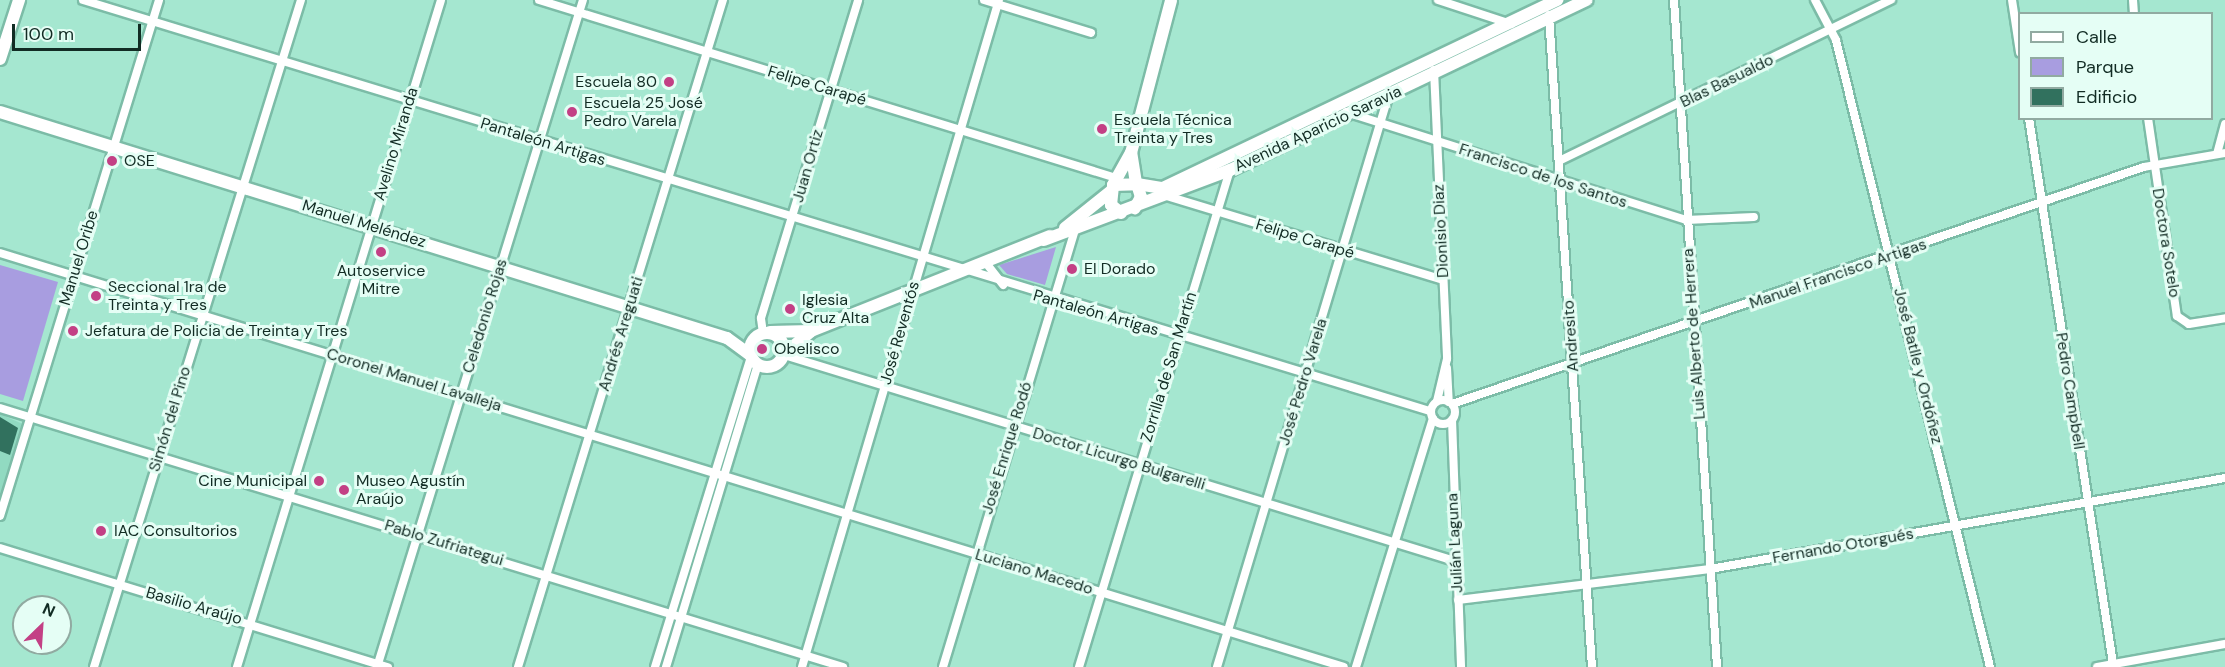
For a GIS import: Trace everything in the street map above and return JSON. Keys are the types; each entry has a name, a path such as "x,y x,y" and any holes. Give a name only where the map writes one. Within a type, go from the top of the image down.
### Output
{"street":[{"path":"0,59 19,0"},
{"name":"Pantaleón Artigas","path":"83,0 1003,285 1452,420"},
{"name":"Manuel Oribe","path":"0,516 159,0"},
{"name":"Simón del Pino","path":"94,667 240,186 301,0"},
{"name":"Avelino Miranda","path":"237,667 441,0"},
{"name":"Felipe Carapé","path":"539,0 1096,173 1113,185"},
{"name":"Celedonio Rojas","path":"378,665 584,0"},
{"name":"Andrés Areguati","path":"518,667 723,0"},
{"name":"Juan Ortiz","path":"763,333 761,318 858,0"},
{"path":"984,0 998,2 1091,33"},
{"path":"1135,208 1141,197 1131,153 1171,0"},
{"path":"1441,0 1514,28"},
{"name":"Avenida Aparicio Saravia","path":"1547,12 1558,0"},
{"name":"Avenida Aparicio Saravia","path":"1136,183 1163,188 1342,104 1432,67 1547,12 1586,0"},
{"name":"Luis Alberto de Herrera","path":"1674,0 1686,220 1717,667"},
{"name":"José Batlle y Ordóñez","path":"1815,0 1831,30 1891,256 1990,667"},
{"name":"Blas Basualdo","path":"1562,160 1891,0"},
{"path":"2012,0 2018,45"},
{"name":"José Reventós","path":"802,667 998,2"},
{"name":"Andresito","path":"1547,12 1562,160 1561,182 1592,667"},
{"name":"Avenida Aparicio Saravia","path":"763,333 811,331 1044,240 1075,231 1167,196 1230,170 1388,97 1432,67"},
{"name":"Dionisio Diaz","path":"1432,67 1447,359 1437,401"},
{"name":"José Pedro Varela","path":"1217,667 1344,251 1388,97"},
{"path":"1342,104 1348,115"},
{"name":"Manuel Meléndez","path":"0,112 727,338 753,358"},
{"name":"Francisco de los Santos","path":"1348,115 1686,220 1754,217"},
{"name":"Pedro Campbell","path":"2029,120 2113,664"},
{"name":"Doctora Sotelo","path":"2148,120 2177,316 2189,324 2225,318"},
{"path":"2221,153 2225,124"},
{"name":"Avenida Aparicio Saravia","path":"1044,240 1076,223 1113,185 1131,153"},
{"name":"Manuel Francisco Artigas","path":"1451,403 1573,364 2154,165 2221,153"},
{"name":"Zorrilla de San Martín","path":"1079,667 1230,170"},
{"path":"1121,213 1111,205 1113,185 1136,183"},
{"name":"Felipe Carapé","path":"1167,196 1443,280"},
{"name":"José Enrique Rodó","path":"943,667 975,554 1075,231"},
{"name":"Coronel Manuel Lavalleja","path":"0,253 724,476"},
{"path":"986,263 1003,285"},
{"name":"Avenida Aparicio Saravia","path":"753,358 771,367 811,331"},
{"path":"655,667 714,472 763,333 782,340 784,355"},
{"name":"Manuel Meléndez","path":"727,338 763,333"},
{"name":"Doctor Licurgo Bulgarelli","path":"784,355 1455,561"},
{"path":"666,667 724,476 753,358"},
{"path":"1356,667 1437,401 1451,403 1447,359"},
{"name":"Julián Laguna","path":"1451,403 1455,561 1461,667"},
{"name":"Pablo Zufriategui","path":"0,408 682,615 843,667"},
{"name":"Luciano Macedo","path":"724,476 1344,667"},
{"name":"Fernando Otorgués","path":"1458,600 1710,569 2225,478"},
{"name":"Basilio Araújo","path":"0,548 388,667"},
{"path":"2097,667 2225,644"}],"shaded area":[{"path":"0,414 25,425 0,509"}],"green space":[{"path":"1056,247 1045,285 1007,274 999,265"},
{"path":"0,265 58,282 23,401 0,394"}],"building":[{"path":"0,417 18,428 10,455 0,451"}],"place":[{"name":"Escuela 80","path":"669,82"},
{"name":"Escuela 25 José Pedro Varela","path":"572,112"},
{"name":"Escuela Técnica Treinta y Tres","path":"1102,129"},
{"name":"OSE","path":"112,161"},
{"name":"Autoservice Mitre","path":"381,252"},
{"name":"El Dorado","path":"1072,269"},
{"name":"Seccional 1ra de Treinta y Tres","path":"96,296"},
{"name":"Iglesia Cruz Alta","path":"790,309"},
{"name":"Jefatura de Policia de Treinta y Tres","path":"73,331"},
{"name":"Obelisco","path":"762,349"},
{"name":"Cine Municipal","path":"319,481"},
{"name":"Museo Agustín Araújo","path":"344,490"},
{"name":"IAC Consultorios","path":"101,531"}]}
